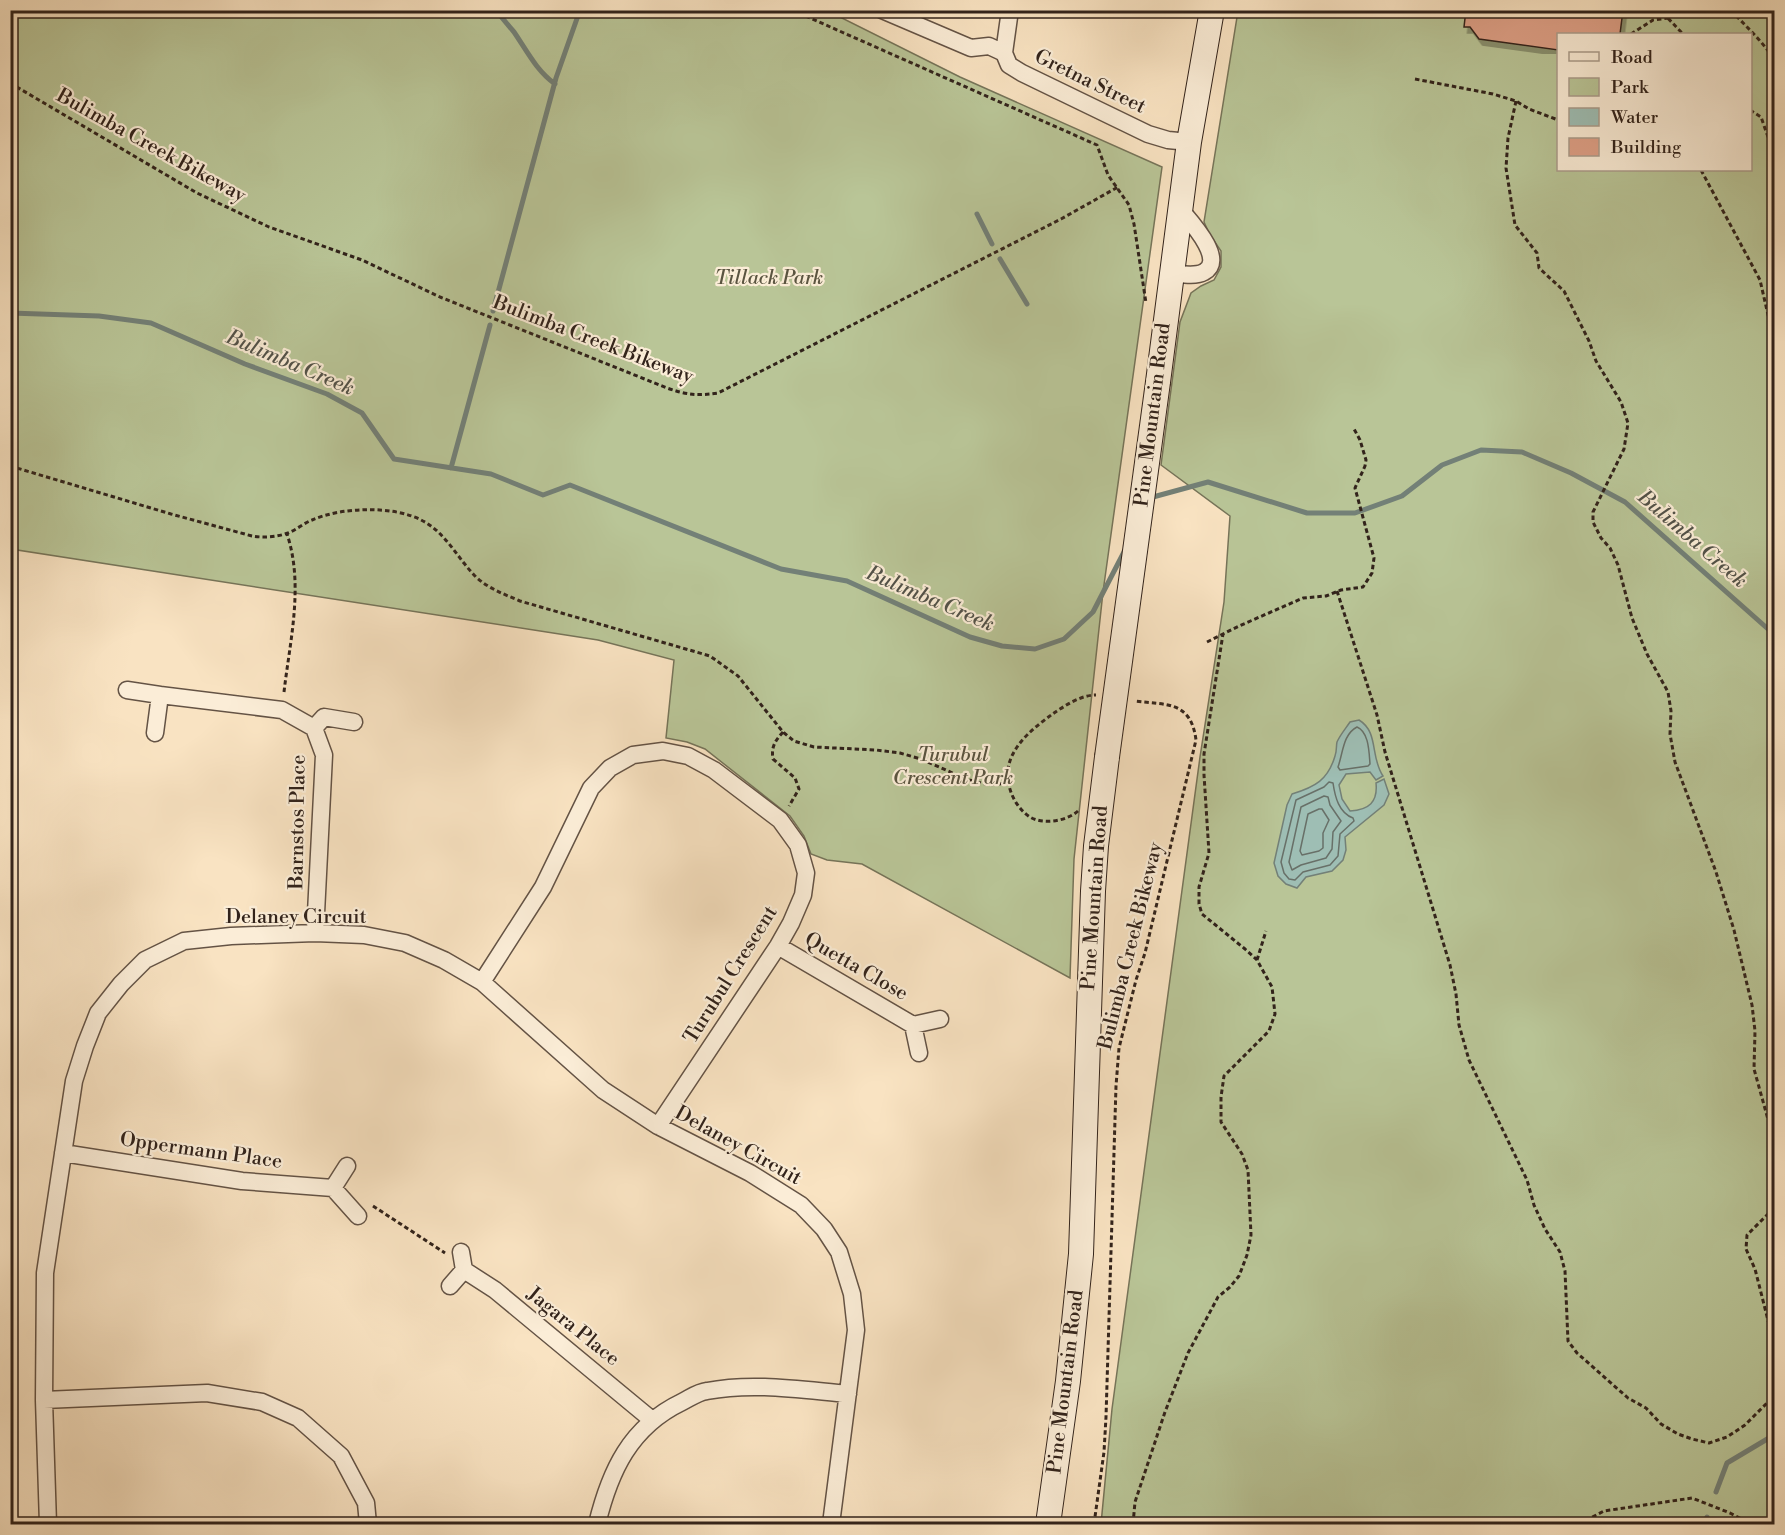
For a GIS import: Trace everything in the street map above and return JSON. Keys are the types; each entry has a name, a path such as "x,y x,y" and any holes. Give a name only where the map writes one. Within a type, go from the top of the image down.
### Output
{"main road":[{"name":"Pine Mountain Road","path":"1048,1524 1070,1370 1081,1254 1096,846 1189,142 1212,10"}],"street":[{"name":"Gretna Street","path":"882,10 971,48 989,46 1005,53 1009,65 1032,78 1148,134 1168,140 1189,142"},
{"path":"1005,53 1010,10"},
{"path":"1171,273 1195,274 1205,272 1210,266 1211,256 1207,243 1180,209"},
{"name":"Barnstos Place","path":"127,690 282,710 314,728 324,755 315,933"},
{"path":"155,733 160,695"},
{"path":"314,728 324,717 354,722"},
{"name":"Turubul Crescent","path":"482,982 543,887 591,788 610,768 633,754 663,751 688,756 714,770 780,820 798,845 806,873 803,895 778,946 658,1126"},
{"name":"Delaney Circuit","path":"48,1524 44,1400 45,1273 74,1081 98,1013 121,984 145,960 184,941 231,936 315,933 364,935 405,943 444,960 482,982 603,1090 658,1126 750,1173 791,1198 824,1229 839,1252 852,1294 856,1330 831,1524"},
{"name":"Quetta Close","path":"778,946 913,1025 940,1019"},
{"name":"Quetta Close","path":"913,1025 919,1053"},
{"name":"Oppermann Place","path":"63,1153 242,1181 333,1188"},
{"path":"347,1166 333,1188 358,1216"},
{"path":"450,1286 464,1270 461,1252"},
{"name":"Jagara Place","path":"464,1270 495,1290 652,1420"},
{"path":"597,1524 608,1484 617,1463 652,1420 675,1405 704,1391 747,1386 848,1394"},
{"path":"44,1400 207,1393 262,1402 298,1418 341,1456 366,1503 368,1524"}],"path":[{"path":"792,10 1097,145 1108,175 1129,205 1147,310"},
{"path":"1656,10 1669,18 1682,33"},
{"path":"1731,10 1751,33"},
{"path":"1633,33 1653,20 1669,18"},
{"path":"1752,34 1766,46 1774,60"},
{"path":"1415,79 1469,88 1516,101 1529,109 1557,120"},
{"name":"Bulimba Creek Bikeway","path":"10,83 197,193 259,222 362,260 440,297 688,395 718,393 1051,225 1118,187"},
{"path":"1516,101 1508,138 1506,168 1515,225 1537,253 1539,268 1564,291 1589,341 1596,362 1622,402 1628,423 1624,449 1593,512 1593,522 1601,538 1611,548 1618,564 1632,618 1659,679 1668,692 1671,711 1670,734 1675,762 1716,872 1734,930 1752,1005 1755,1031 1754,1070 1774,1141"},
{"path":"1752,111 1761,117 1774,154"},
{"path":"1702,171 1760,280 1774,341"},
{"path":"1207,642 1304,598 1326,596 1337,591 1364,587 1372,573 1374,558 1356,488 1366,460 1353,427"},
{"path":"10,466 171,514 264,538 287,534 312,519 343,511 399,512 422,520 438,531 477,577 492,590 520,601 710,656 738,676 783,732 794,741 814,747 900,753 921,759 966,780 989,785 1008,783"},
{"path":"282,710 296,586 292,551 287,534"},
{"path":"1772,579 1774,585"},
{"path":"1337,591 1377,715 1385,752 1450,964 1459,1025 1469,1060 1527,1180 1534,1205 1545,1229 1560,1252 1565,1271 1568,1341 1577,1353 1628,1398 1646,1408 1661,1424 1692,1439 1709,1443 1727,1437 1745,1425 1774,1396"},
{"path":"1133,1524 1135,1502 1165,1412 1188,1353 1218,1297 1239,1276 1247,1255 1251,1235 1248,1170 1242,1154 1221,1122 1221,1097 1224,1076 1269,1031 1275,1014 1272,987 1257,960 1202,914 1199,904 1199,887 1209,853 1204,754 1223,634"},
{"path":"1081,809 1061,820 1046,821 1032,818 1013,798 1008,783 1008,765 1018,746 1037,725 1074,701 1092,695 1102,696"},
{"name":"Bulimba Creek Bikeway","path":"1094,1524 1104,1452 1119,1048 1145,953 1196,740 1187,714 1176,707 1133,701"},
{"path":"780,820 799,789 795,778 773,759 772,750 775,741 783,732"},
{"path":"1257,960 1266,931"},
{"path":"370,1203 447,1255 464,1270"},
{"path":"1774,1208 1747,1235 1746,1249 1755,1269 1774,1344"},
{"path":"1579,1524 1604,1511 1692,1498 1751,1524"}],"green space":[{"name":"Tillack Park","path":"11,10 828,11 960,77 1162,167 1103,592 1074,859 1070,978 862,864 827,860 811,854 804,836 790,816 705,749 687,742 666,738 674,660 598,640 11,549"},
{"path":"1238,11 1774,11 1774,1524 1101,1524 1112,1409 1200,757 1224,602 1230,516 1161,465 1180,322 1191,293 1214,280 1221,267 1221,251 1204,222"}],"water":[{"path":"1359,720 1365,725 1372,738 1379,769 1383,776 1376,780 1370,772 1346,774 1339,785 1342,799 1350,811 1367,807 1374,800 1376,783 1384,779 1389,794 1384,805 1345,837 1346,850 1343,860 1332,871 1306,877 1297,888 1286,884 1278,876 1274,863 1287,805 1292,794 1314,785 1324,777 1336,754 1340,737 1350,722"}],"building":[{"path":"1466,10 1623,10 1620,33 1557,33 1557,50 1479,39 1470,27 1464,27"}],"waterway":[{"path":"496,10 537,66 555,84"},
{"path":"493,311 556,78 580,10"},
{"path":"977,214 992,244"},
{"path":"1000,259 1027,304"},
{"name":"Bulimba Creek","path":"10,313 99,316 151,323 245,364 327,394 362,413 394,459 491,474 543,495 570,485 781,569 847,581 970,637 1002,646 1035,649 1064,639 1093,612 1125,550"},
{"path":"451,468 490,325"},
{"name":"Bulimba Creek","path":"1151,502 1153,497 1208,482 1307,513 1355,513 1402,496 1442,465 1481,450 1522,452 1571,473 1625,502 1774,632"},
{"path":"1716,1492 1727,1463 1774,1435"},
{"path":"1704,1524 1707,1517"}],"park label":[{"name":"Turubul Crescent Park","path":"953,766"}]}
